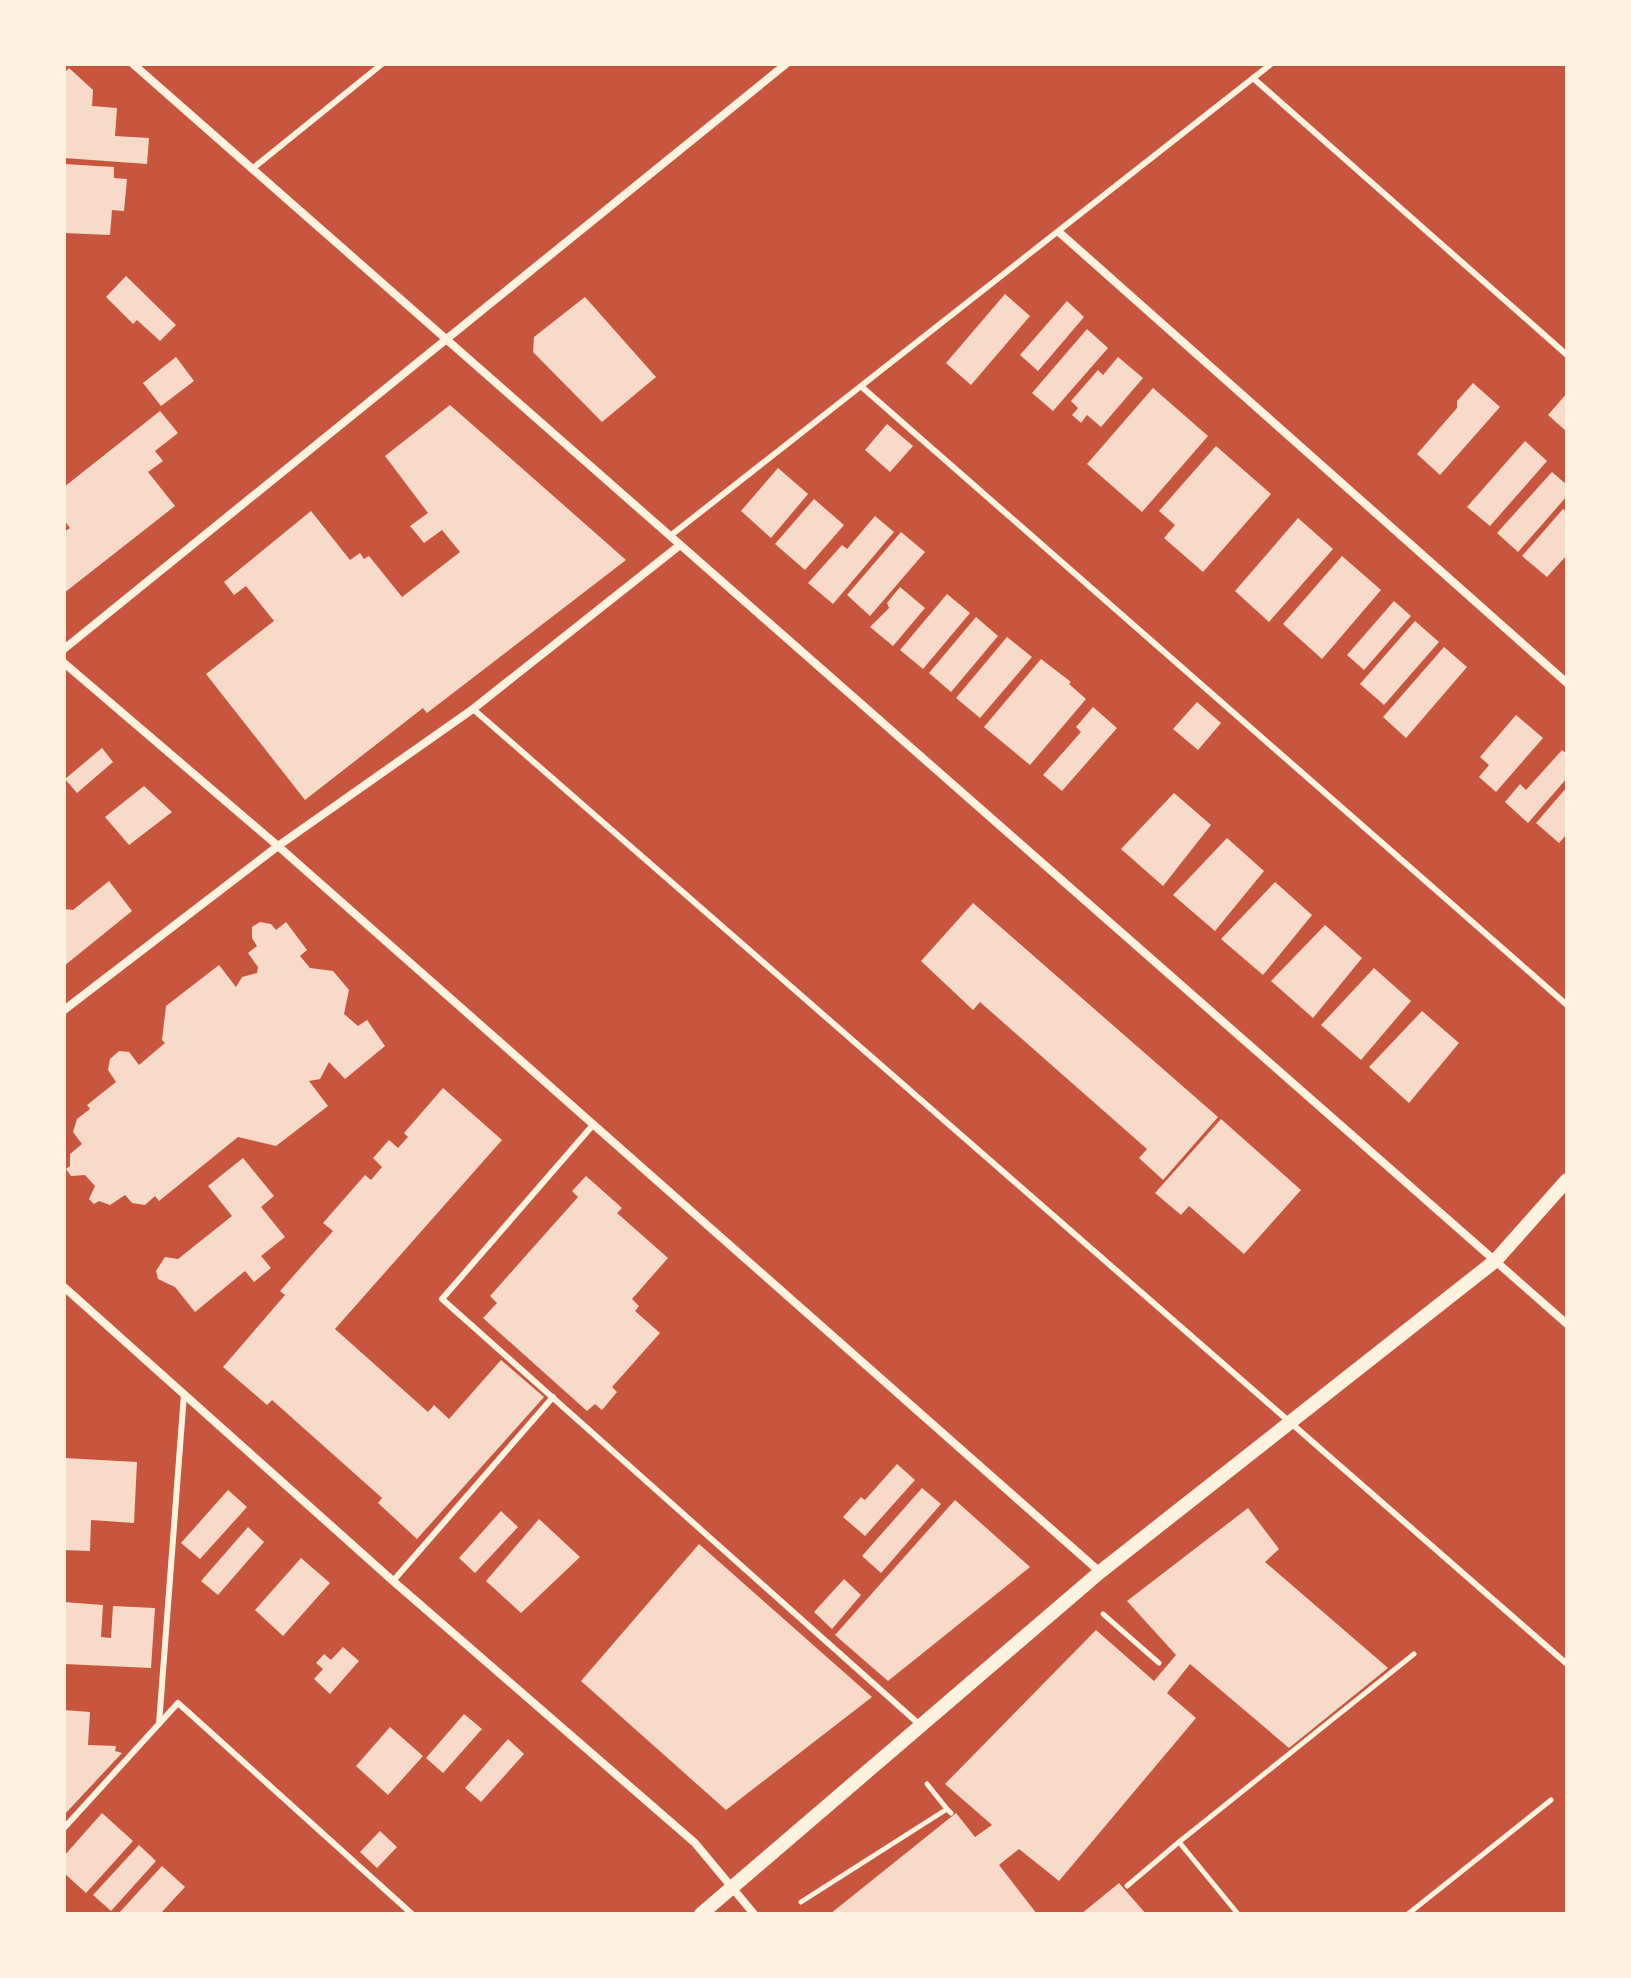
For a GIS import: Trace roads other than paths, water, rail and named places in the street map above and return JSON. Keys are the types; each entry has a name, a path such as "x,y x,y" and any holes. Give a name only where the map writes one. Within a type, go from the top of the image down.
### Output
{"street":[{"path":"133,64 1567,1324"},
{"path":"64,649 786,64"},
{"path":"1060,233 1567,683"},
{"path":"64,1010 278,846 473,709 680,545"},
{"path":"64,663 278,846 1100,1572"},
{"path":"701,1914 1100,1572 1495,1261 1567,1180"},
{"path":"64,1287 393,1581 695,1843 754,1914"}],"lane":[{"path":"252,169 382,64"},
{"path":"670,536 863,388 1271,64"},
{"path":"1253,78 1567,355"},
{"path":"863,388 1567,1005"},
{"path":"473,709 1567,1664"},
{"path":"592,1126 442,1299 922,1727"},
{"path":"159,1724 184,1394"},
{"path":"393,1581 553,1397"},
{"path":"64,1828 178,1703 412,1914"}]}
